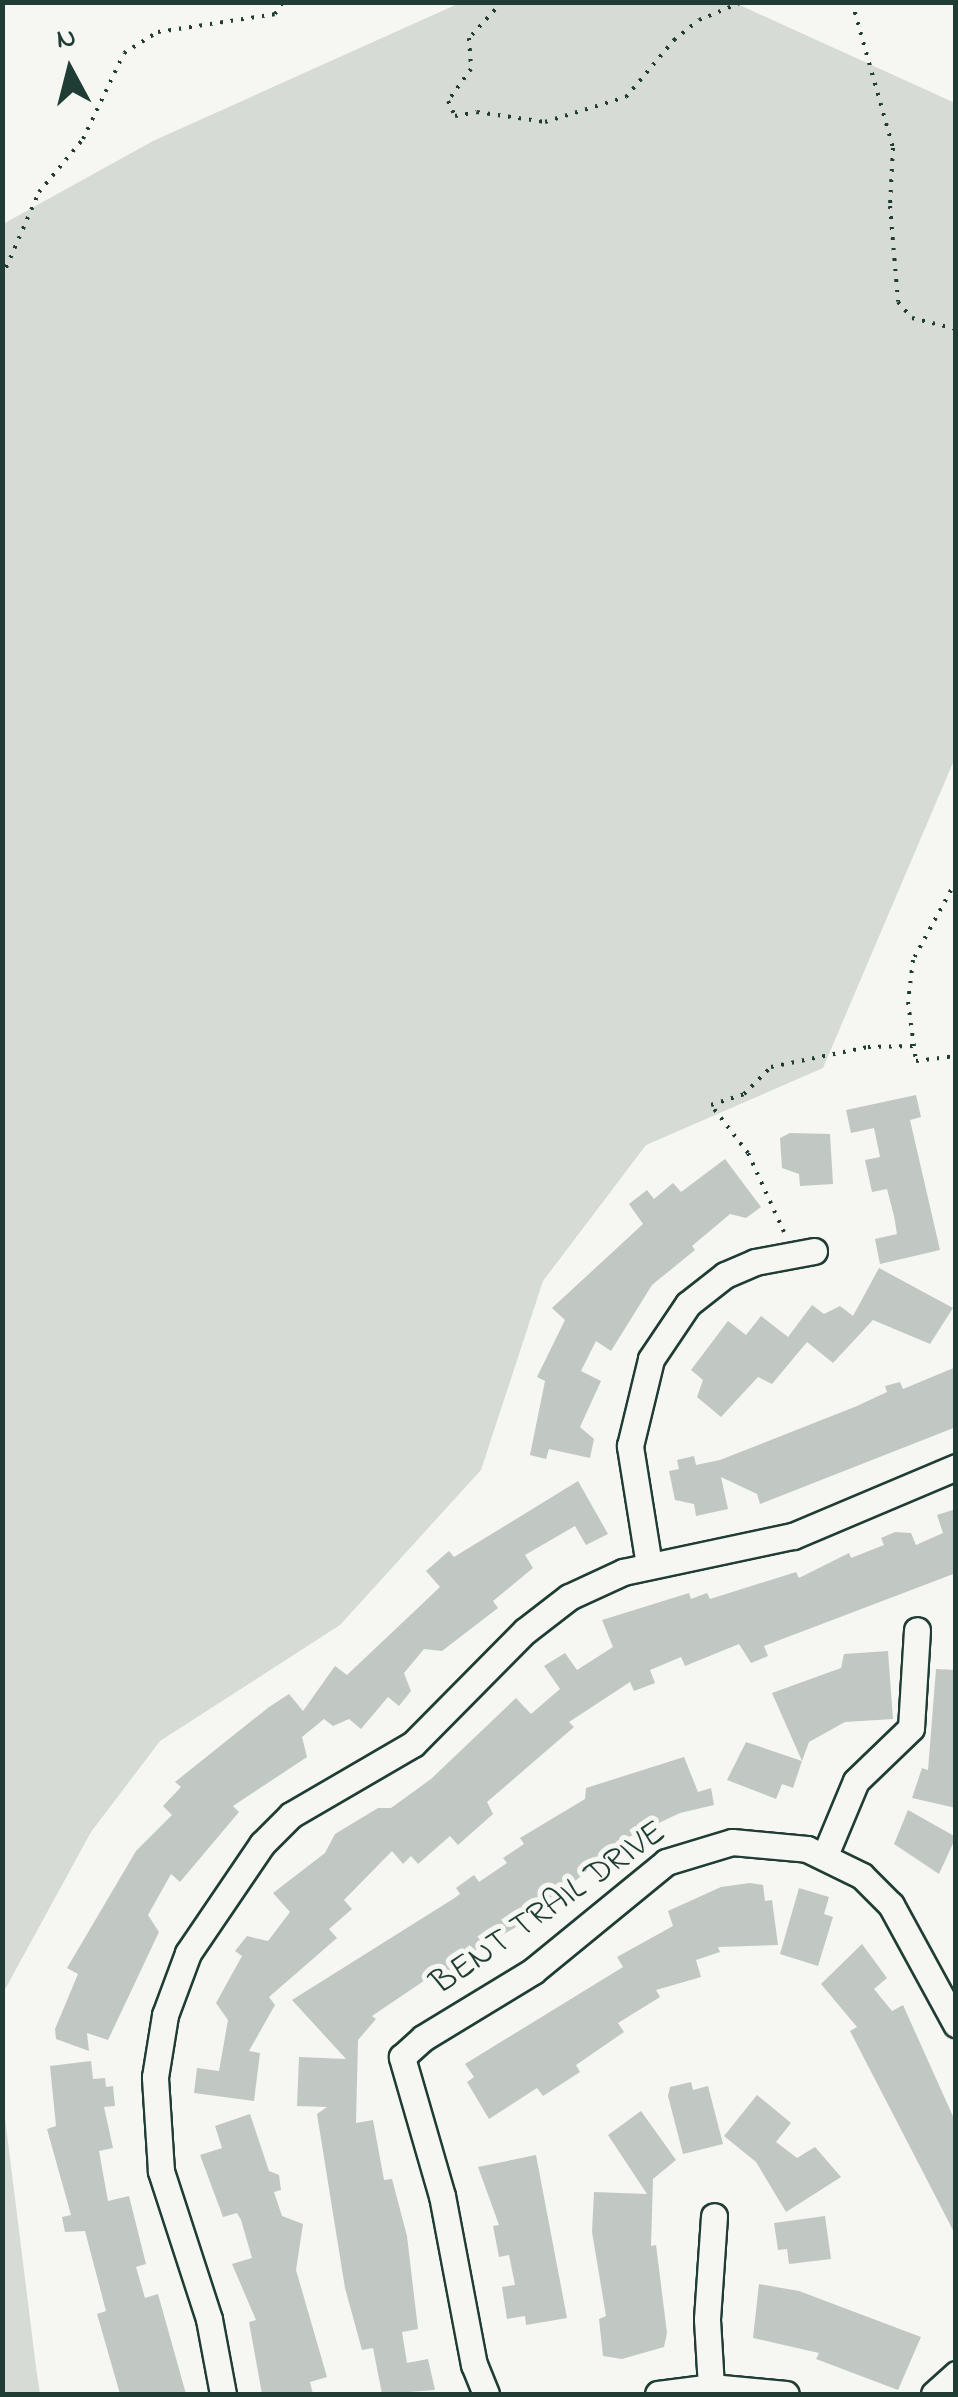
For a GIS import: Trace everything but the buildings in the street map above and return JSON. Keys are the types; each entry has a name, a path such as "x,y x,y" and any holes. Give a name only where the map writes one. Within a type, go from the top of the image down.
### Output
{"street":[{"path":"649,1565 630,1446 651,1359 673,1322 706,1288 746,1265 801,1252"},
{"path":"223,2394 209,2319 161,2171 155,2124 165,2015 196,1937 262,1844 291,1815 413,1744 554,1607 649,1565 794,1536 956,1467"},
{"path":"825,1856 856,1782 911,1728 916,1630"},
{"name":"BENT TRAIL DRIVE","path":"486,2394 474,2366 442,2196 402,2057 422,2038 533,1972 681,1854 715,1844 769,1842 825,1856 892,1905 956,2024"},
{"path":"711,2388 707,2319 714,2216"},
{"path":"934,2394 956,2374"},
{"path":"658,2394 711,2388 786,2394"}],"path":[{"path":"2,278 39,192 84,139 124,53 158,32 275,14 283,2"},
{"path":"502,2 469,38 471,69 448,101 454,116 477,112 545,122 626,97 674,40 698,20 742,2"},
{"path":"852,2 893,148 890,206 899,255 898,302 912,318 956,329"},
{"path":"956,880 913,960 908,1002 916,1062 956,1056"},
{"path":"801,1252 748,1153 711,1106 744,1094 757,1075 786,1063 914,1046"}],"shaded area":[{"path":"462,2 735,3 955,103 955,758 823,1068 646,1145 543,1281 481,1470 340,1625 160,1741 91,1832 3,1993 3,224 153,141"},
{"path":"3,2102 36,2367 40,2394 3,2394"}]}
